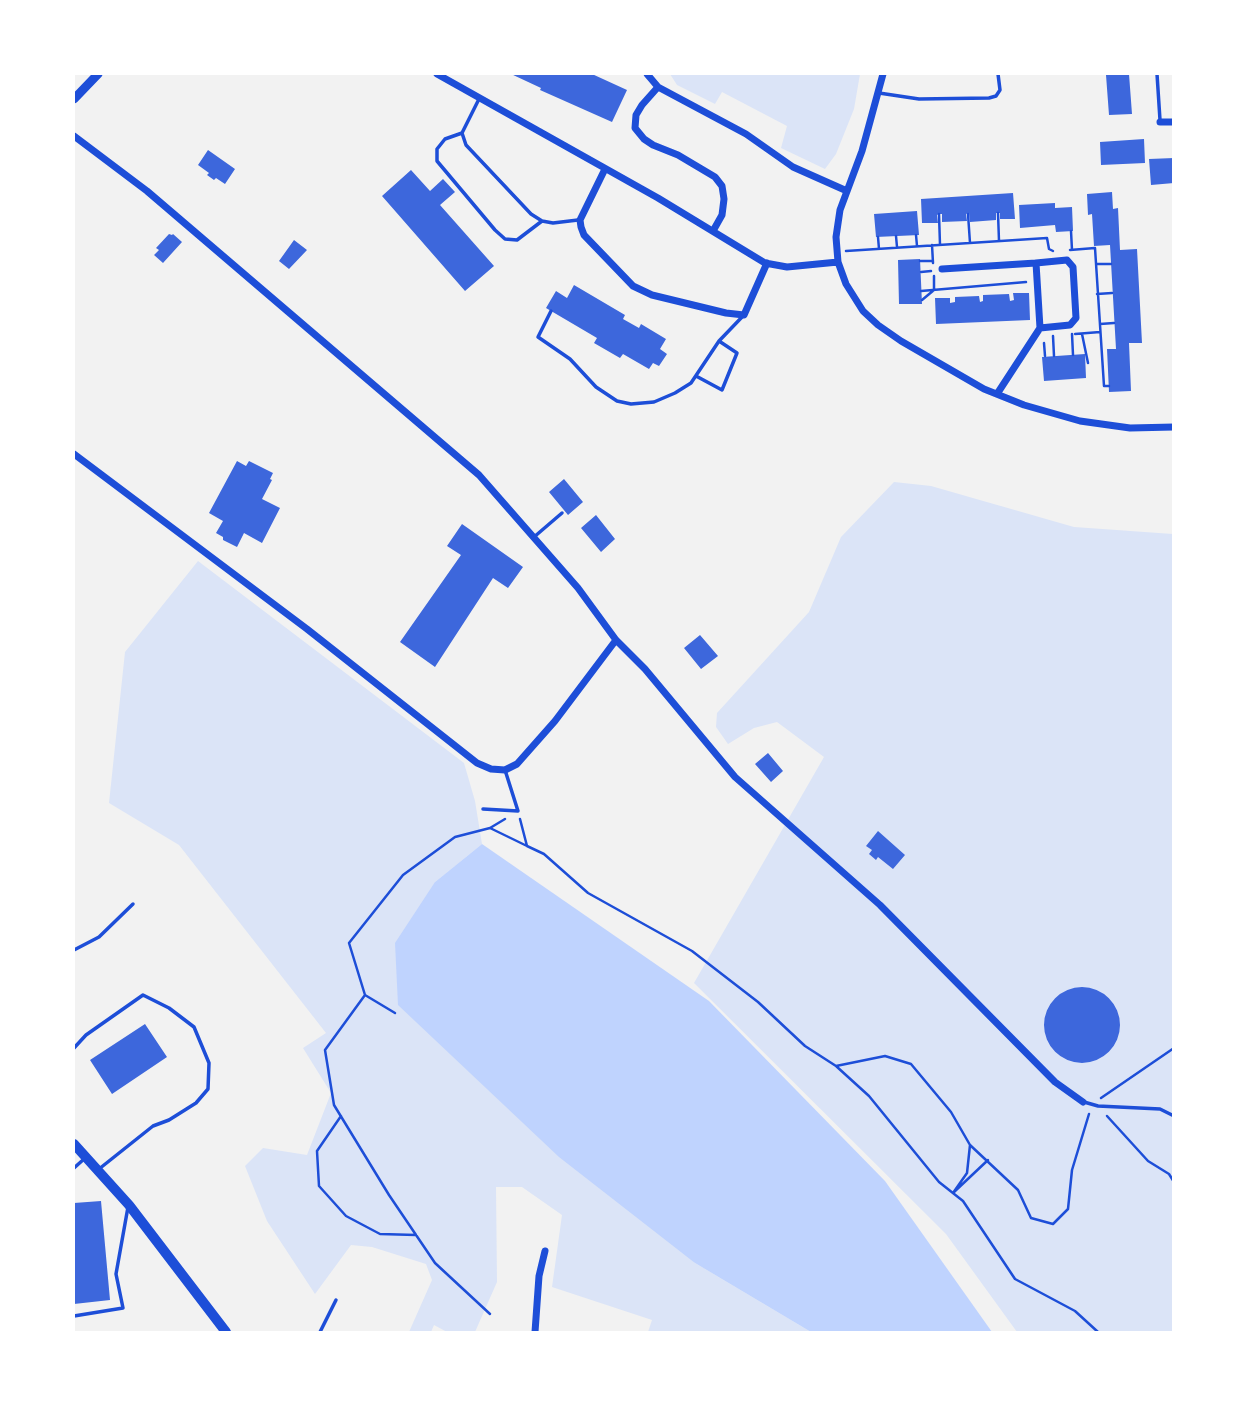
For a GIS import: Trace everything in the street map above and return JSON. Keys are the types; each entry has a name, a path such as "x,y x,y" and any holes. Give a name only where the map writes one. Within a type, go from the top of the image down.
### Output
{"main road":[{"path":"74,1144 129,1205 226,1332"}],"street":[{"path":"74,99 97,74"},
{"path":"437,74 767,263 787,267 838,262"},
{"path":"647,74 658,87 746,134 793,167 847,191"},
{"path":"883,74 862,151 840,210 838,224 838,262 846,284 863,311 901,341 984,389 1024,405 1080,421 1130,428 1174,427"},
{"path":"658,87 636,115 635,128 653,145 678,155 715,177 722,187 724,199 722,215 713,232"},
{"path":"1160,122 1174,122"},
{"path":"74,136 158,200 479,475 578,588 616,640 645,669 735,777 880,905 1055,1082 1083,1102"},
{"path":"605,169 580,220 584,235 633,286 652,295 744,315 767,263"},
{"path":"938,270 1066,260 1073,267 1076,318 1070,325 1040,328"},
{"path":"997,394 1040,328 1036,262"},
{"path":"74,454 307,629 477,763 491,769 505,770 517,764 555,721 616,640"},
{"path":"535,1332 539,1276 545,1251"}],"lane":[{"path":"878,93 919,99 989,98 996,96 1000,90 998,74"},
{"path":"1157,74 1160,122"},
{"path":"480,98 462,133 445,139 437,149 437,161 505,239 517,240 542,221"},
{"path":"462,133 466,145 531,214 542,221 554,223 580,220"},
{"path":"551,311 538,337 570,359 596,387 617,401 631,404 654,401 691,383 719,341 744,315"},
{"path":"696,376 722,390 737,353 719,341"},
{"path":"534,537 562,513"},
{"path":"483,809 518,811 505,770"},
{"path":"74,950 99,937 133,904"},
{"path":"74,1048 86,1035 143,995 169,1008 194,1027 209,1063 208,1089 196,1103 169,1120 153,1126 97,1171"},
{"path":"1083,1102 1160,1109 1174,1116"},
{"path":"74,1168 85,1157"},
{"path":"74,1316 124,1308 116,1274 129,1205"},
{"path":"320,1332 336,1300"}],"path":[{"path":"998,213 999,241"},
{"path":"939,214 940,245"},
{"path":"968,214 970,243"},
{"path":"1071,232 1072,250"},
{"path":"916,235 917,246"},
{"path":"896,236 897,247"},
{"path":"878,237 879,249"},
{"path":"846,251 1047,238 1049,249 1095,248 1104,386 1109,386"},
{"path":"920,261 933,261"},
{"path":"1096,264 1111,264"},
{"path":"921,272 938,270"},
{"path":"921,291 1037,281"},
{"path":"922,300 934,290"},
{"path":"1097,294 1112,293"},
{"path":"1100,324 1114,323"},
{"path":"1063,335 1100,332"},
{"path":"1072,334 1073,355"},
{"path":"1082,334 1088,363"},
{"path":"1036,354 1044,343 1054,336 1054,356"},
{"path":"1044,343 1045,356"},
{"path":"395,1013 365,995 349,943 403,875 455,837 491,828 518,811 527,846"},
{"path":"491,828 544,854 589,893 692,951 758,1002 805,1046 836,1066 869,1096 939,1182 963,1201 1015,1279 1075,1311 1098,1332"},
{"path":"365,995 325,1051 334,1105 388,1195 435,1263 490,1314"},
{"path":"836,1066 885,1056 911,1064 951,1112 970,1145 1018,1190 1031,1218 1053,1224 1068,1209 1072,1170 1095,1105 1174,1048"},
{"path":"1095,1105 1147,1161 1169,1174 1174,1182"},
{"path":"341,1116 317,1151 319,1186 346,1216 380,1234 416,1235"},
{"path":"953,1193 967,1173 970,1145"},
{"path":"953,1193 988,1160"}],"shaded area":[{"path":"670,74 860,74 854,109 836,154 825,169 781,148 787,126 722,92 715,104 677,85"},
{"path":"894,482 931,486 1074,527 1173,534 1173,1332 1017,1332 946,1234 694,983 824,757 777,722 754,728 728,744 716,727 717,713 809,612 841,537"},
{"path":"198,561 464,763 475,801 482,844 435,882 695,1263 811,1332 648,1332 652,1320 552,1287 562,1215 522,1187 496,1187 497,1282 475,1332 447,1332 434,1325 431,1332 409,1332 432,1280 426,1264 372,1247 351,1245 315,1294 267,1221 245,1166 263,1148 307,1155 331,1093 303,1048 326,1033 179,845 109,803 125,652"}],"water":[{"path":"482,844 709,1001 885,1181 992,1332 811,1332 695,1263 559,1157 398,1005 395,943 435,882"}],"building":[{"path":"511,74 592,74 627,90 612,122"},
{"path":"1129,74 1132,114 1109,115 1106,75"},
{"path":"1144,139 1145,163 1101,165 1100,142"},
{"path":"208,150 235,169 225,184 216,178 214,180 198,165"},
{"path":"1174,158 1174,183 1151,185 1149,159"},
{"path":"411,170 430,191 443,179 455,192 440,205 494,266 465,291 382,196"},
{"path":"1112,192 1113,209 1118,208 1120,250 1137,249 1142,343 1129,343 1131,391 1109,392 1107,349 1116,349 1110,245 1094,246 1092,214 1088,215 1087,194"},
{"path":"1013,193 1015,219 1000,219 1000,213 996,213 996,220 970,222 969,213 966,214 967,221 942,222 942,214 939,214 938,223 922,223 921,199"},
{"path":"1055,203 1055,208 1072,207 1073,231 1056,232 1055,225 1020,228 1019,205"},
{"path":"917,211 919,235 876,237 874,214"},
{"path":"169,234 182,242 163,263 154,255 159,250 156,248"},
{"path":"294,240 307,250 289,269 279,261"},
{"path":"920,259 922,304 899,304 898,260"},
{"path":"574,285 625,315 623,319 639,328 641,324 666,339 660,349 667,354 659,366 653,363 649,369 623,354 620,358 594,343 597,338 546,308 556,291 567,298"},
{"path":"1013,293 1029,293 1030,320 936,324 935,298 950,298 950,303 955,302 955,297 979,296 980,302 983,301 983,295 1009,294 1010,301 1014,300"},
{"path":"1085,354 1086,378 1044,381 1042,357"},
{"path":"237,461 246,466 249,461 273,473 262,499 280,508 262,543 244,533 237,547 216,533 223,521 209,513"},
{"path":"564,479 583,502 568,515 549,492"},
{"path":"596,515 615,539 601,552 581,528"},
{"path":"462,524 523,567 508,588 493,578 435,667 400,642 461,555 447,546"},
{"path":"700,635 718,656 701,669 684,648"},
{"path":"768,753 783,771 771,782 755,764"},
{"path":"878,831 905,855 893,869 878,857 876,860 869,854 872,850 866,846"},
{"path":"1082,987 1096,990 1109,998 1117,1011 1120,1025 1117,1039 1109,1052 1096,1060 1082,1063 1068,1060 1055,1052 1047,1039 1044,1025 1047,1011 1055,998 1068,990"},
{"path":"145,1024 167,1057 112,1094 90,1060"},
{"path":"101,1201 110,1300 74,1304 74,1203"}]}
